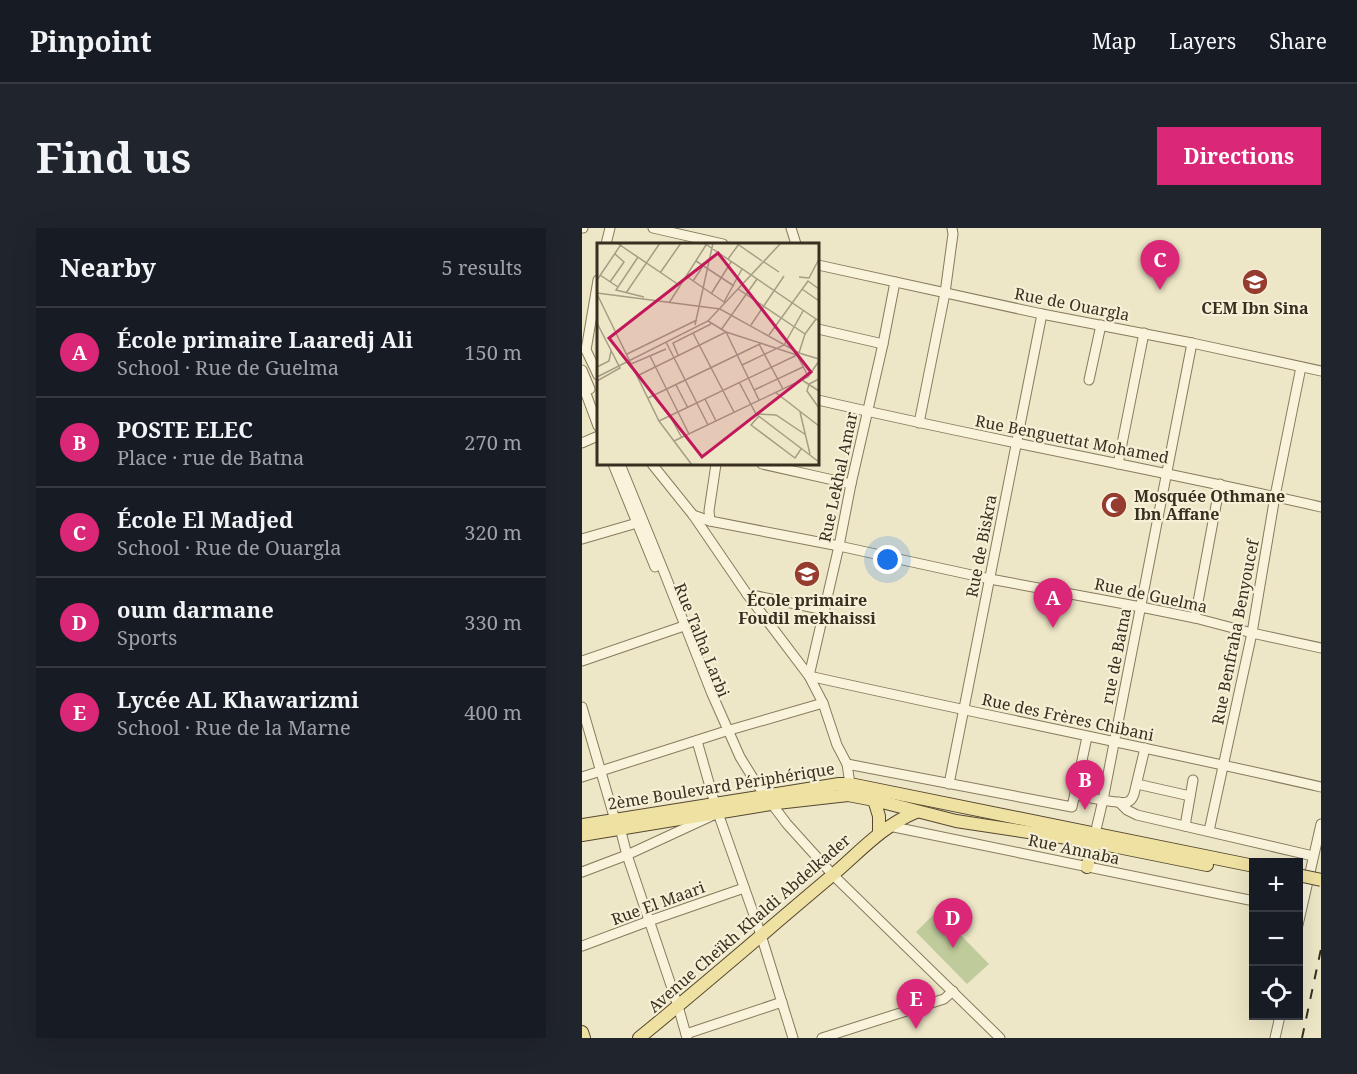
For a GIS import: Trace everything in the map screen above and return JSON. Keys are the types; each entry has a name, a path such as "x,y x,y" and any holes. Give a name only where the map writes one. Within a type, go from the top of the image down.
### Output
{"main road":[{"name":"2ème Boulevard Périphérique","path":"582,825 618,824 766,800 839,784 850,784 1249,873"},
{"name":"2ème Boulevard Périphérique","path":"766,800 848,795 956,821 1094,838 1249,865"},
{"path":"874,800 884,830"},
{"name":"Avenue Cheïkh Khaldi Abdelkader","path":"639,1038 884,830 916,812"},
{"name":"2ème Boulevard Périphérique","path":"582,835 618,824"},
{"path":"1087,867 1094,838"},
{"path":"1303,876 1321,880"},
{"path":"1303,885 1321,888"},
{"path":"582,1032 584,1038"}],"street":[{"path":"606,243 610,228"},
{"path":"653,228 719,243"},
{"path":"791,228 796,243"},
{"path":"919,423 945,293 950,230"},
{"name":"Rue de Ouargla","path":"819,266 1321,371"},
{"name":"Rue Lekhal Amar","path":"809,676 895,282"},
{"path":"597,286 586,350 597,373"},
{"name":"Rue de Biskra","path":"949,784 1042,314"},
{"path":"1089,380 1101,325"},
{"path":"819,328 883,344"},
{"path":"1118,464 1144,333"},
{"name":"rue de Batna","path":"1094,838 1192,343"},
{"path":"586,350 597,352"},
{"name":"Rue Benfraha Benyoucef","path":"1209,831 1252,633 1275,496 1301,367"},
{"path":"582,370 597,408"},
{"path":"582,383 597,423"},
{"name":"Rue Benguettat Mohamed","path":"819,399 919,423 1321,506"},
{"path":"582,443 597,436"},
{"name":"Rue Talha Larbi","path":"613,465 725,732"},
{"path":"620,465 725,732 766,800 832,875 1000,1038"},
{"path":"653,465 693,515 747,594 809,676 823,703 837,745 847,764 850,784"},
{"path":"710,521 709,511 716,465"},
{"path":"766,465 850,484"},
{"path":"1195,618 1220,484"},
{"name":"Rue de Guelma","path":"693,515 710,521 990,579 1195,618 1321,648"},
{"path":"582,539 637,524"},
{"path":"747,594 825,610"},
{"path":"582,661 681,627"},
{"name":"Rue des Frères Chibani","path":"809,676 1321,787"},
{"path":"582,777 823,703"},
{"path":"582,707 627,855 687,1036 782,1002"},
{"path":"847,764 1072,807 1087,737"},
{"path":"697,741 716,808 761,935 793,1038"},
{"path":"1076,795 1128,802 1132,799 1137,784 1145,748"},
{"path":"1185,825 1193,780"},
{"path":"1137,784 1190,796"},
{"path":"1119,802 1127,810 1137,815 1313,856"},
{"path":"582,872 627,855 716,808"},
{"path":"1303,898 1321,824"},
{"name":"Rue Annaba","path":"884,830 1087,867 1249,900"},
{"name":"Rue El Maari","path":"582,946 744,888"},
{"path":"822,1038 854,1033 944,999 953,991"},
{"path":"1275,1038 1279,1020"}],"green space":[{"path":"937,911 989,964 967,984 916,932"}],"railway":[{"path":"1302,1038 1321,949"}],"place":[{"name":"CEM Ibn Sina","path":"1255,282"},
{"name":"École El Madjed","path":"1160,290"},
{"name":"Mosquée Othmane Ibn Affane","path":"1114,505"},
{"name":"École primaire Foudil mekhaissi","path":"807,574"},
{"name":"École primaire Laaredj Ali","path":"1053,628"},
{"name":"POSTE ELEC","path":"1085,810"},
{"name":"oum darmane","path":"953,948"},
{"name":"Lycée AL Khawarizmi","path":"916,1029"}]}
